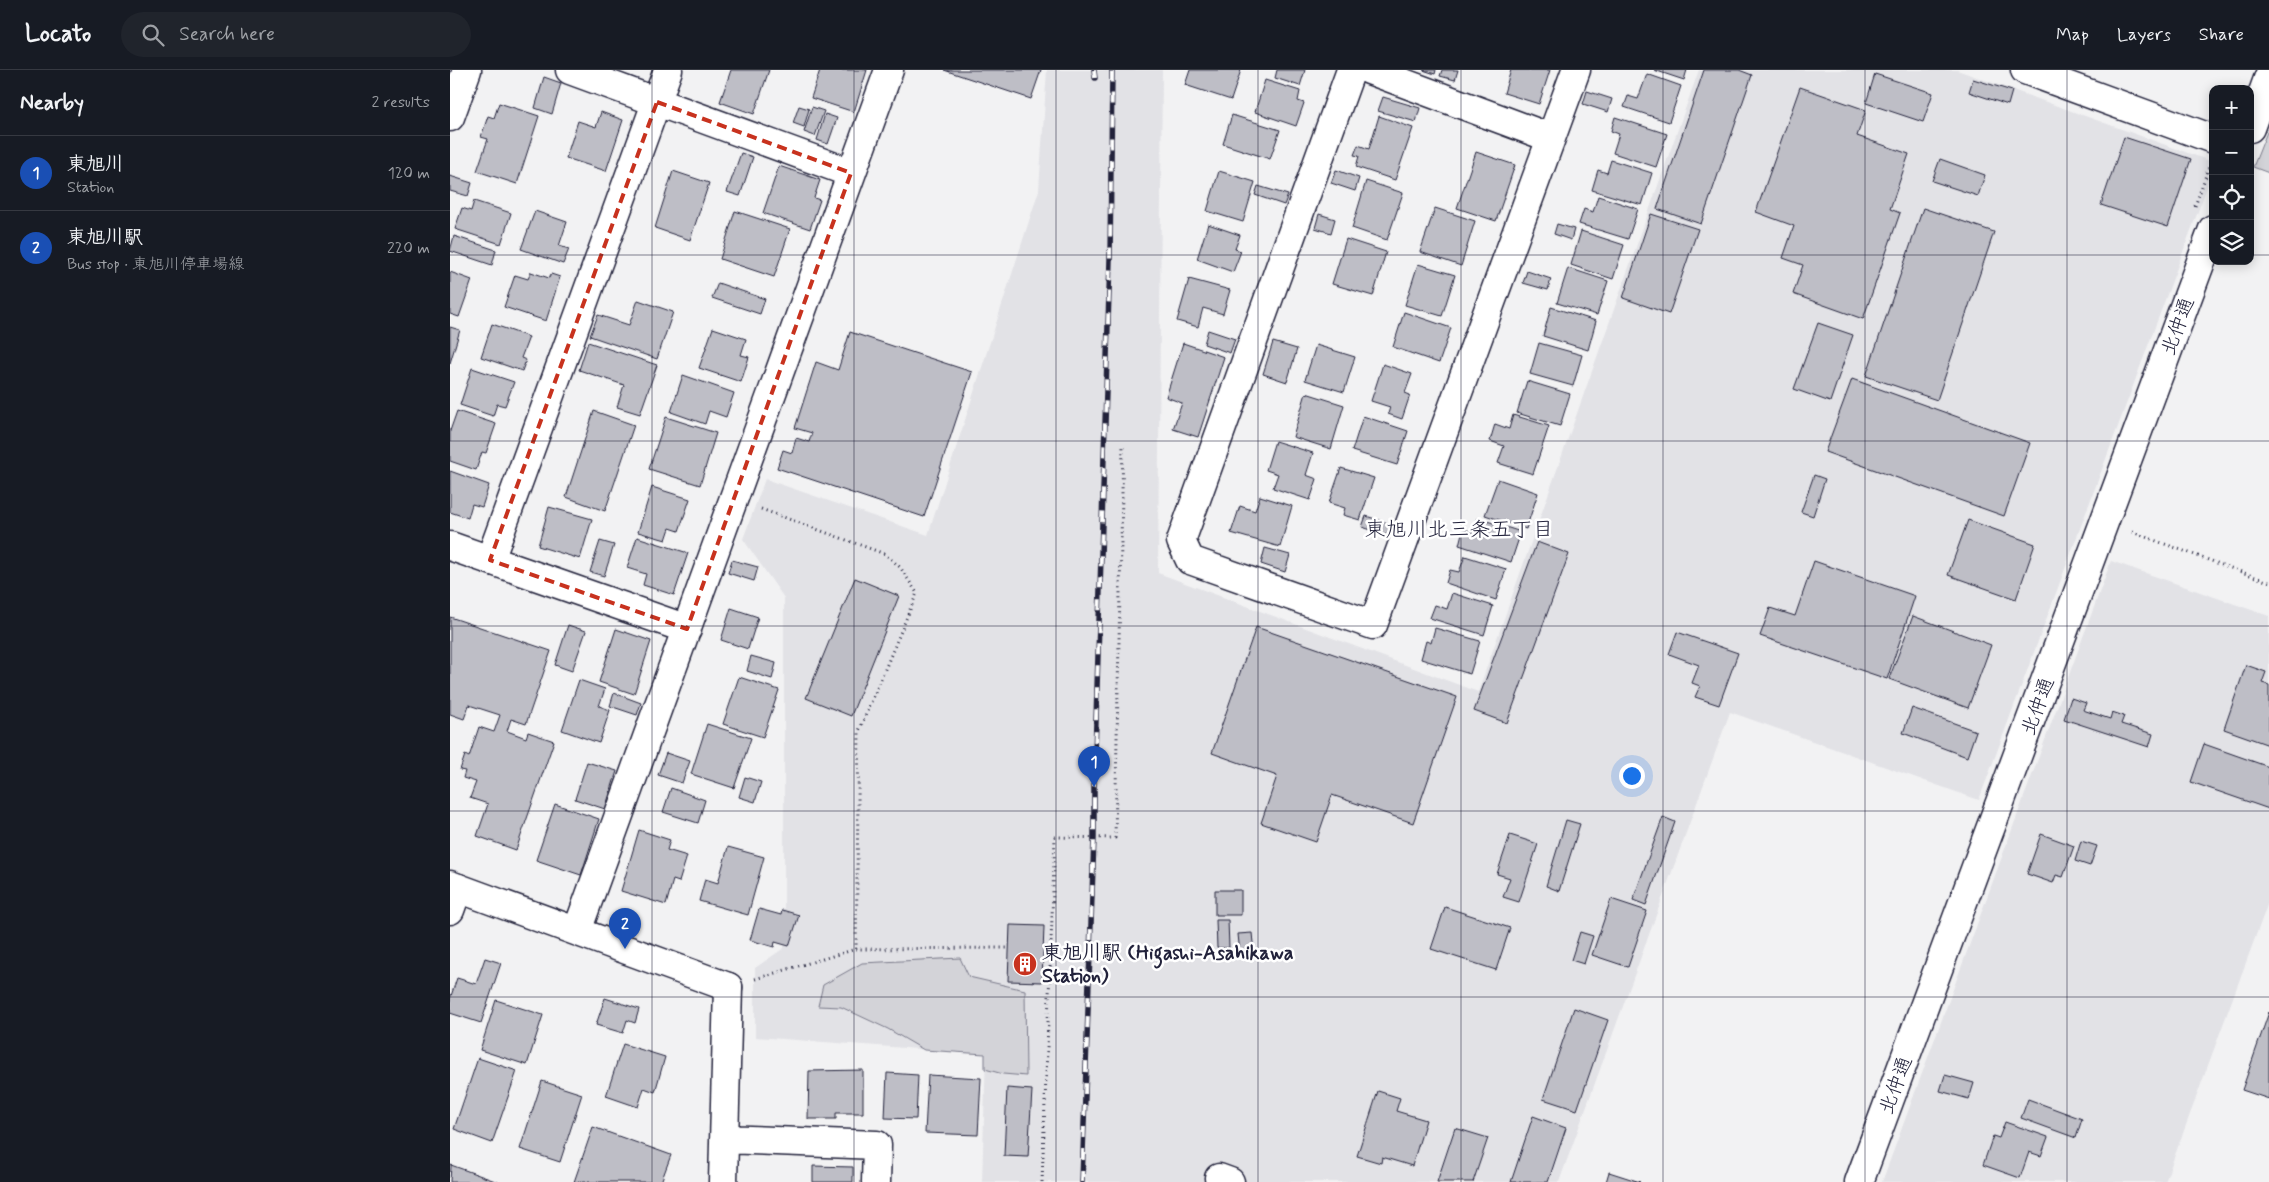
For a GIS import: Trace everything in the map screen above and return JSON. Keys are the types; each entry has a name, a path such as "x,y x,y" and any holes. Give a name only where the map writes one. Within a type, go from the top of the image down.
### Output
{"street":[{"path":"450,117 467,70"},
{"path":"570,70 851,173"},
{"path":"490,560 668,70"},
{"path":"577,931 687,629 732,498 889,70"},
{"path":"1351,70 1181,541 1190,560 1373,625 1576,70"},
{"path":"1369,70 1551,138"},
{"path":"2025,70 2209,138"},
{"path":"2254,117 2269,76"},
{"name":"北仲通","path":"1859,1182 2209,240"},
{"path":"450,546 687,629"},
{"path":"453,894 577,931 728,987 723,1182"},
{"path":"724,1139 877,1145 876,1182"}],"path":[{"path":"1042,1182 1055,837 1116,838 1123,444"},
{"path":"732,498 885,554 900,567 917,593 860,731 856,949"},
{"path":"2104,524 2269,582"},
{"path":"728,987 856,949 1009,948"}],"highlighted area":[{"path":"657,102 851,173 687,629 490,560"}],"shaded area":[{"path":"1047,70 1162,70 1158,573 1478,692 1699,70 1957,70 2209,161 2209,182 1979,800 1730,712 1559,1182 982,1182 986,1054 755,1037 755,968 784,948 784,598 743,539 765,479 928,535 1039,190"},
{"path":"2269,127 2269,173 2254,167"},
{"path":"2111,561 2269,616 2269,900 2165,1182 1882,1182"},
{"path":"960,958 969,977 1025,990 1026,1076 1003,1074 985,1069 985,1054 924,1050 888,1029 841,1007 818,1006 823,985 862,963"}],"building":[{"path":"731,70 769,70 754,114 720,102"},
{"path":"820,70 867,70 854,112 811,98"},
{"path":"944,70 1041,70 1031,99"},
{"path":"1190,70 1241,70 1231,100 1185,85"},
{"path":"1277,70 1305,70 1300,86 1275,78"},
{"path":"1423,70 1436,70 1435,74"},
{"path":"1442,70 1458,70 1455,80 1440,76"},
{"path":"1511,70 1550,70 1539,104 1504,93"},
{"path":"1654,70 1687,70 1684,80"},
{"path":"1704,70 1739,70 1752,75 1701,224 1657,209"},
{"path":"1647,74 1681,86 1669,122 1624,107 1628,96 1638,99"},
{"path":"1875,74 1933,93 1923,122 1866,103"},
{"path":"544,77 561,83 552,114 535,108"},
{"path":"1973,79 2012,91 2008,105 1969,92"},
{"path":"1265,80 1300,91 1298,101 1304,103 1296,126 1255,112"},
{"path":"1800,87 1866,110 1857,136 1909,154 1890,209 1900,213 1863,319 1793,294 1803,265 1783,258 1794,226 1756,212"},
{"path":"1587,91 1612,99 1608,112 1583,104"},
{"path":"1383,97 1420,108 1416,122 1378,111"},
{"path":"499,103 539,116 517,184 477,171 488,139 481,137 488,116 494,118"},
{"path":"799,106 809,109 804,127 793,123"},
{"path":"812,107 824,111 815,136 804,132"},
{"path":"601,112 623,120 606,171 566,158 578,121 596,127"},
{"path":"825,114 837,118 828,144 817,140"},
{"path":"1232,115 1280,130 1270,159 1223,144"},
{"path":"1379,116 1413,128 1395,180 1356,167 1359,156 1354,155 1358,145 1369,149"},
{"path":"1615,117 1667,134 1656,167 1613,153 1619,134 1611,131"},
{"path":"2124,137 2191,159 2168,227 2101,205"},
{"path":"1476,152 1515,165 1496,221 1457,208"},
{"path":"741,153 753,157 740,196 727,192"},
{"path":"1940,159 1985,175 1978,196 1932,181"},
{"path":"1611,160 1652,173 1642,205 1592,190 1598,170 1607,173"},
{"path":"779,166 820,180 814,198 820,200 810,229 763,213"},
{"path":"1336,170 1359,178 1355,191 1331,183"},
{"path":"673,171 709,183 690,240 655,228"},
{"path":"1219,171 1255,182 1243,222 1207,211"},
{"path":"450,176 472,183 468,196 450,191"},
{"path":"1366,181 1403,193 1387,240 1352,228"},
{"path":"1258,186 1288,195 1284,205 1255,195"},
{"path":"1598,196 1638,209 1628,239 1579,224 1584,209 1593,212"},
{"path":"474,201 511,213 501,244 455,229 462,208 471,211"},
{"path":"1435,208 1475,221 1461,266 1420,252"},
{"path":"1923,208 1994,232 1937,400 1866,376"},
{"path":"535,211 567,222 559,246 569,249 563,264 521,249"},
{"path":"735,211 790,229 774,277 720,259"},
{"path":"1319,214 1335,219 1331,233 1315,228"},
{"path":"1651,214 1698,229 1669,314 1623,298"},
{"path":"1208,224 1240,235 1235,249 1241,251 1233,272 1197,259"},
{"path":"1557,224 1574,229 1571,240 1554,234"},
{"path":"1581,231 1624,245 1613,279 1571,265"},
{"path":"454,236 496,250 492,265 450,251"},
{"path":"1346,239 1386,252 1373,296 1332,284"},
{"path":"1418,264 1455,275 1442,316 1405,305"},
{"path":"1568,268 1608,281 1597,315 1557,303"},
{"path":"1527,271 1551,279 1548,290 1523,283"},
{"path":"450,272 472,280 459,317 450,314"},
{"path":"531,272 549,278 551,274 560,277 546,321 504,307 515,275 528,279"},
{"path":"1189,279 1230,290 1223,314 1203,308 1198,327 1177,321"},
{"path":"718,283 765,299 760,314 712,298"},
{"path":"638,300 673,312 657,359 590,336 598,315 629,325"},
{"path":"1551,307 1596,321 1588,350 1543,336"},
{"path":"1404,312 1451,328 1439,363 1393,347"},
{"path":"1818,323 1853,335 1830,402 1794,389"},
{"path":"492,324 529,337 521,358 526,360 522,371 481,357"},
{"path":"450,327 460,330 450,363"},
{"path":"713,328 746,339 741,355 749,357 741,382 699,368"},
{"path":"1208,330 1235,339 1230,353 1204,344"},
{"path":"850,332 972,372 924,517 777,468 783,450 792,453 796,438 809,442 812,433 795,428 816,362 838,370"},
{"path":"588,342 657,365 640,414 617,407 624,385 579,370"},
{"path":"1273,342 1297,349 1287,382 1263,374"},
{"path":"1183,343 1224,357 1198,437 1173,429 1182,403 1166,397"},
{"path":"1539,343 1582,355 1573,386 1530,374"},
{"path":"1316,345 1355,357 1344,392 1305,380"},
{"path":"1383,364 1412,374 1405,393 1410,395 1402,419 1388,414 1390,407 1371,401"},
{"path":"472,368 514,382 505,406 497,404 493,416 460,405"},
{"path":"683,375 734,393 726,417 709,411 705,424 671,412"},
{"path":"1852,379 2030,443 2004,516 1825,452"},
{"path":"1527,381 1570,394 1560,426 1517,413"},
{"path":"1306,393 1344,405 1331,449 1293,437"},
{"path":"457,411 496,424 486,453 482,452 476,470 450,461 450,431"},
{"path":"594,411 634,425 605,511 566,497"},
{"path":"1513,415 1549,426 1533,474 1498,463 1504,446 1490,441 1495,424 1509,429"},
{"path":"1363,416 1408,431 1397,465 1352,451"},
{"path":"666,417 716,433 700,485 649,469"},
{"path":"1275,441 1313,453 1306,475 1317,479 1310,500 1273,488 1278,474 1266,470"},
{"path":"1341,468 1374,478 1360,520 1343,515 1345,508 1329,503"},
{"path":"450,471 489,485 482,507 472,504 468,518 450,512"},
{"path":"1814,475 1825,479 1813,516 1801,512"},
{"path":"1498,479 1538,493 1526,529 1485,515"},
{"path":"652,487 690,499 679,531 670,528 666,540 638,532"},
{"path":"1260,496 1292,506 1280,547 1231,533 1240,506 1255,511"},
{"path":"549,507 592,519 580,559 538,546"},
{"path":"1366,516 1391,524 1387,535 1362,527"},
{"path":"1478,518 1521,532 1511,562 1459,545 1463,529 1473,532"},
{"path":"1968,520 2035,544 2016,599 1948,575"},
{"path":"637,537 688,553 674,595 643,585 646,574 627,568"},
{"path":"600,541 614,545 604,576 590,572"},
{"path":"1537,542 1569,554 1507,723 1474,711"},
{"path":"1265,548 1290,555 1285,572 1261,564"},
{"path":"1465,556 1506,569 1496,600 1446,583 1450,570 1459,572"},
{"path":"732,560 758,567 754,581 728,573"},
{"path":"1814,561 1915,596 1887,679 1760,636 1770,608 1795,616"},
{"path":"855,578 899,596 851,716 806,698"},
{"path":"1452,593 1493,606 1484,635 1430,618 1435,605 1447,609"},
{"path":"731,608 758,617 748,649 721,640"},
{"path":"1913,616 1991,645 1968,708 1889,679"},
{"path":"450,617 551,651 526,724 511,719 507,731 526,738 528,732 554,741 516,850 477,836 488,804 470,798 476,782 463,778 465,771 460,770 465,755 469,757 479,727 494,732 500,715 469,705 464,719 450,714"},
{"path":"568,625 586,631 572,671 555,665"},
{"path":"1256,627 1457,697 1413,823 1332,795 1316,842 1261,823 1277,776 1212,753"},
{"path":"1435,628 1480,641 1470,674 1421,659 1426,641 1431,643"},
{"path":"616,629 651,641 634,694 599,682"},
{"path":"1677,632 1738,653 1719,705 1695,697 1700,686 1692,683 1699,665 1669,654"},
{"path":"751,656 776,663 772,679 747,671"},
{"path":"2246,665 2266,672 2262,683 2269,685 2269,745 2224,729"},
{"path":"739,677 779,690 763,737 723,724"},
{"path":"579,680 605,689 599,706 610,710 599,743 562,730"},
{"path":"614,693 641,703 637,715 610,706"},
{"path":"2071,698 2086,703 2083,710 2110,719 2112,712 2124,716 2121,724 2153,734 2149,747 2064,719"},
{"path":"1912,708 1976,731 1967,757 1903,733"},
{"path":"707,724 751,738 734,788 691,774"},
{"path":"2204,744 2269,767 2269,809 2191,782"},
{"path":"666,753 690,761 682,783 658,775"},
{"path":"587,762 617,771 605,809 575,799"},
{"path":"745,777 761,782 755,802 739,797"},
{"path":"671,788 705,800 698,823 663,812"},
{"path":"555,804 599,819 581,875 536,860"},
{"path":"1663,817 1675,822 1646,905 1633,900"},
{"path":"1566,820 1580,824 1559,891 1546,886"},
{"path":"639,830 670,840 667,850 687,856 679,882 673,880 666,905 621,891"},
{"path":"2041,834 2074,846 2063,877 2056,875 2053,883 2027,874"},
{"path":"1510,835 1538,844 1519,902 1503,897 1510,878 1497,874"},
{"path":"2081,841 2097,846 2090,866 2075,861"},
{"path":"728,847 764,857 748,915 699,901 705,879 718,883"},
{"path":"1215,890 1241,890 1241,915 1215,915"},
{"path":"1611,899 1647,911 1628,967 1592,955"},
{"path":"1445,907 1510,928 1496,970 1431,949"},
{"path":"759,909 781,915 782,910 799,915 789,946 775,942 774,947 750,940"},
{"path":"1216,920 1228,920 1229,948 1217,948"},
{"name":"東旭川駅 (Higashi-Asahikawa Station)","path":"1010,925 1044,926 1042,982 1008,981"},
{"path":"1580,932 1593,936 1584,964 1571,960"},
{"path":"1252,933 1254,953 1240,954 1238,934"},
{"path":"485,958 501,963 481,1023 450,1013 450,999 457,978 476,984"},
{"path":"605,998 639,1009 635,1023 627,1020 623,1033 596,1025"},
{"path":"496,1000 543,1015 527,1065 480,1050"},
{"path":"1574,1008 1608,1020 1577,1110 1543,1099"},
{"path":"2269,1012 2269,1099 2242,1090"},
{"path":"623,1044 665,1057 655,1092 644,1088 638,1107 606,1096"},
{"path":"478,1058 517,1071 492,1143 454,1129"},
{"path":"863,1070 863,1113 836,1113 836,1119 808,1119 809,1071"},
{"path":"887,1073 918,1075 916,1119 885,1118"},
{"path":"928,1075 981,1078 978,1135 925,1133"},
{"path":"1945,1075 1974,1083 1969,1099 1940,1091"},
{"path":"542,1081 582,1094 560,1162 520,1149"},
{"path":"1007,1088 1032,1090 1028,1157 1004,1156"},
{"path":"1378,1091 1400,1098 1396,1111 1426,1120 1412,1166 1382,1157 1381,1163 1357,1156"},
{"path":"2028,1099 2082,1119 2076,1138 2021,1118"},
{"path":"1533,1116 1566,1128 1548,1182 1511,1182"},
{"path":"2005,1122 2048,1137 2041,1156 2029,1152 2020,1178 1983,1165 1993,1136 1999,1138"},
{"path":"593,1127 671,1155 661,1182 574,1182"},
{"path":"1455,1128 1488,1138 1473,1182 1437,1182"},
{"path":"451,1165 498,1182 450,1182"},
{"path":"813,1166 853,1167 853,1182 813,1182"},
{"path":"1609,1172 1640,1182 1606,1182"}],"railway":[{"path":"1094,70 1095,78"},
{"path":"1082,1182 1094,838 1110,259 1112,70"}],"place":[{"name":"東旭川","path":"1094,787"},
{"name":"東旭川駅","path":"625,949"},
{"name":"東旭川駅 (Higashi-Asahikawa Station)","path":"1025,964"}],"district":[{"name":"東旭川北三条五丁目","path":"1459,529"}]}
